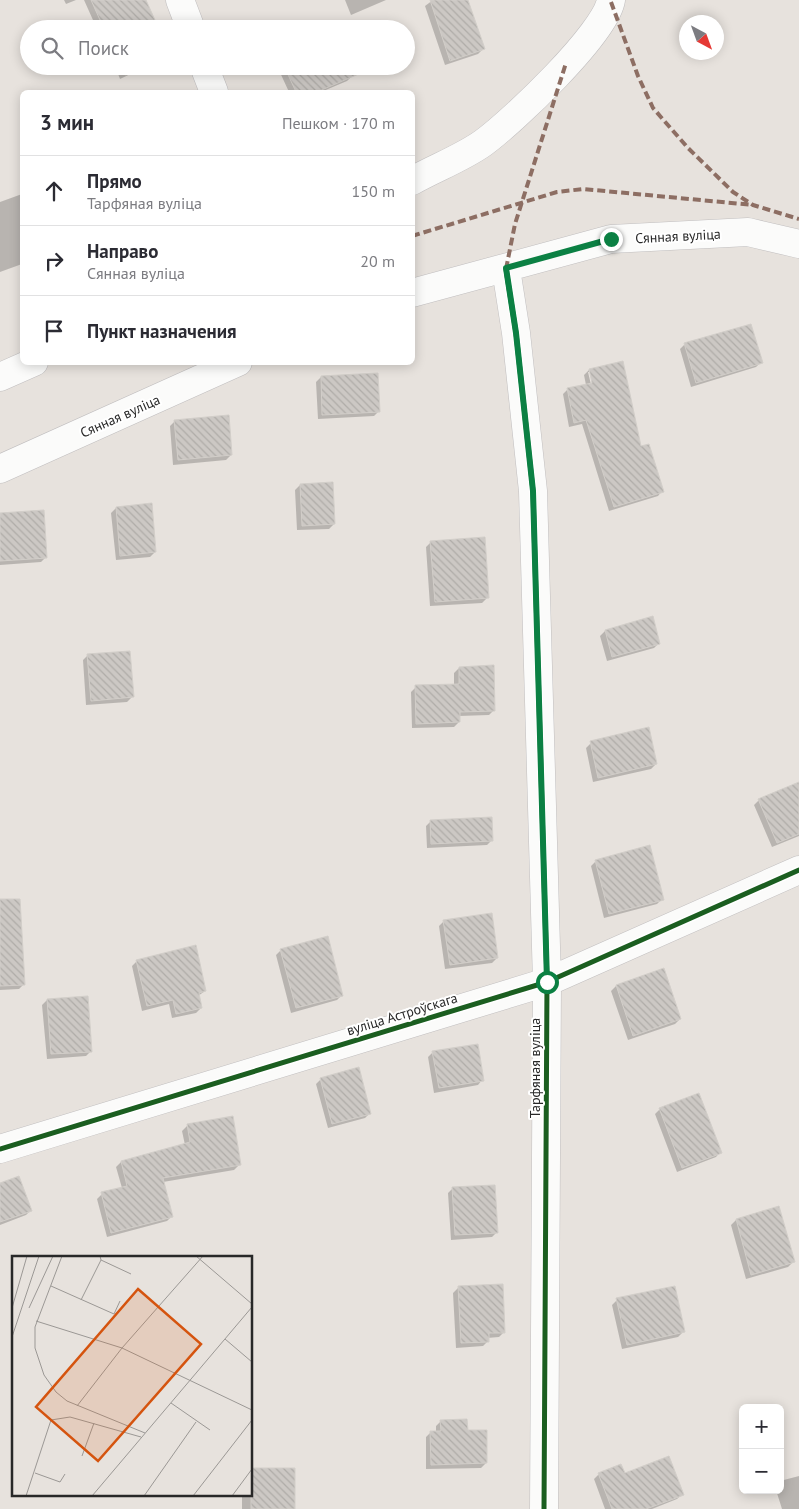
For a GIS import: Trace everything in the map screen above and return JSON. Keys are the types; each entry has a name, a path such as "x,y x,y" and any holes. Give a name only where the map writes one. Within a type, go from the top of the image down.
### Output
{"street":[{"path":"180,0 188,20"},
{"path":"415,179 482,143 523,109 600,26 611,0"},
{"path":"207,75 213,90"},
{"name":"Сянная вуліца","path":"415,292 611,239 748,232 799,244"},
{"name":"Тарфяная вуліца","path":"506,268 516,333 533,491 547,982 544,1509"},
{"path":"0,378 28,365"},
{"name":"Сянная вуліца","path":"0,469 231,365"},
{"name":"вуліца Астроўскага","path":"0,1150 547,982 799,870"}],"building":[{"path":"91,0 146,0 155,20 100,20"},
{"path":"430,0 468,0 485,49 450,61"},
{"path":"288,75 356,75 322,90 295,90"},
{"path":"751,324 763,363 696,383 684,343"},
{"path":"623,361 641,446 649,444 664,492 614,507 586,420 574,423 567,388 592,383 589,369"},
{"path":"378,373 380,412 322,415 321,376"},
{"path":"229,415 232,455 178,460 174,420"},
{"path":"333,482 335,524 302,526 300,484"},
{"path":"152,503 156,552 120,556 116,507"},
{"path":"44,510 47,558 0,561 0,513"},
{"path":"485,537 489,598 435,602 430,541"},
{"path":"653,616 660,644 612,657 605,630"},
{"path":"130,651 134,697 91,701 87,654"},
{"path":"494,665 495,711 460,712 460,722 416,724 415,685 459,684 459,667"},
{"path":"649,727 657,764 598,778 590,741"},
{"path":"799,782 799,834 777,843 758,799"},
{"path":"492,817 493,841 431,844 430,820"},
{"path":"650,845 664,900 609,914 595,860"},
{"path":"0,899 20,899 25,985 0,986"},
{"path":"492,913 498,958 450,965 443,920"},
{"path":"328,936 343,996 296,1008 280,949"},
{"path":"196,945 206,991 199,993 202,1008 176,1014 173,1000 147,1006 136,960"},
{"path":"664,968 681,1019 633,1036 616,985"},
{"path":"88,996 92,1052 51,1054 47,999"},
{"path":"478,1044 484,1081 439,1088 432,1051"},
{"path":"359,1067 371,1114 332,1124 320,1078"},
{"path":"699,1093 722,1153 682,1168 659,1108"},
{"path":"233,1116 241,1165 163,1178 173,1217 111,1233 101,1192 127,1186 121,1161 190,1142 187,1124"},
{"path":"19,1176 32,1211 0,1222 0,1183"},
{"path":"495,1185 498,1233 455,1235 452,1187"},
{"path":"779,1206 795,1262 751,1275 736,1219"},
{"path":"503,1284 505,1333 489,1333 489,1342 461,1343 458,1286"},
{"path":"675,1286 685,1332 627,1345 616,1298"},
{"path":"467,1419 468,1430 487,1430 487,1463 431,1465 430,1431 441,1431 440,1420"},
{"path":"669,1456 684,1495 646,1509 612,1509 598,1473 621,1464 625,1473"},
{"path":"252,1468 295,1468 295,1509 251,1509"}],"marked path":[{"path":"611,2 638,76 653,108 688,148 733,192 753,205 799,219"},
{"path":"506,269 515,224 566,63"},
{"path":"415,235 557,192 583,189 753,205"}],"cycle path":[{"path":"506,269 516,333 533,491 547,982 544,1509"},
{"path":"0,1149 547,982 799,870"}],"route":[{"path":"547,982 533,491 516,333 506,268 611,239"}]}
